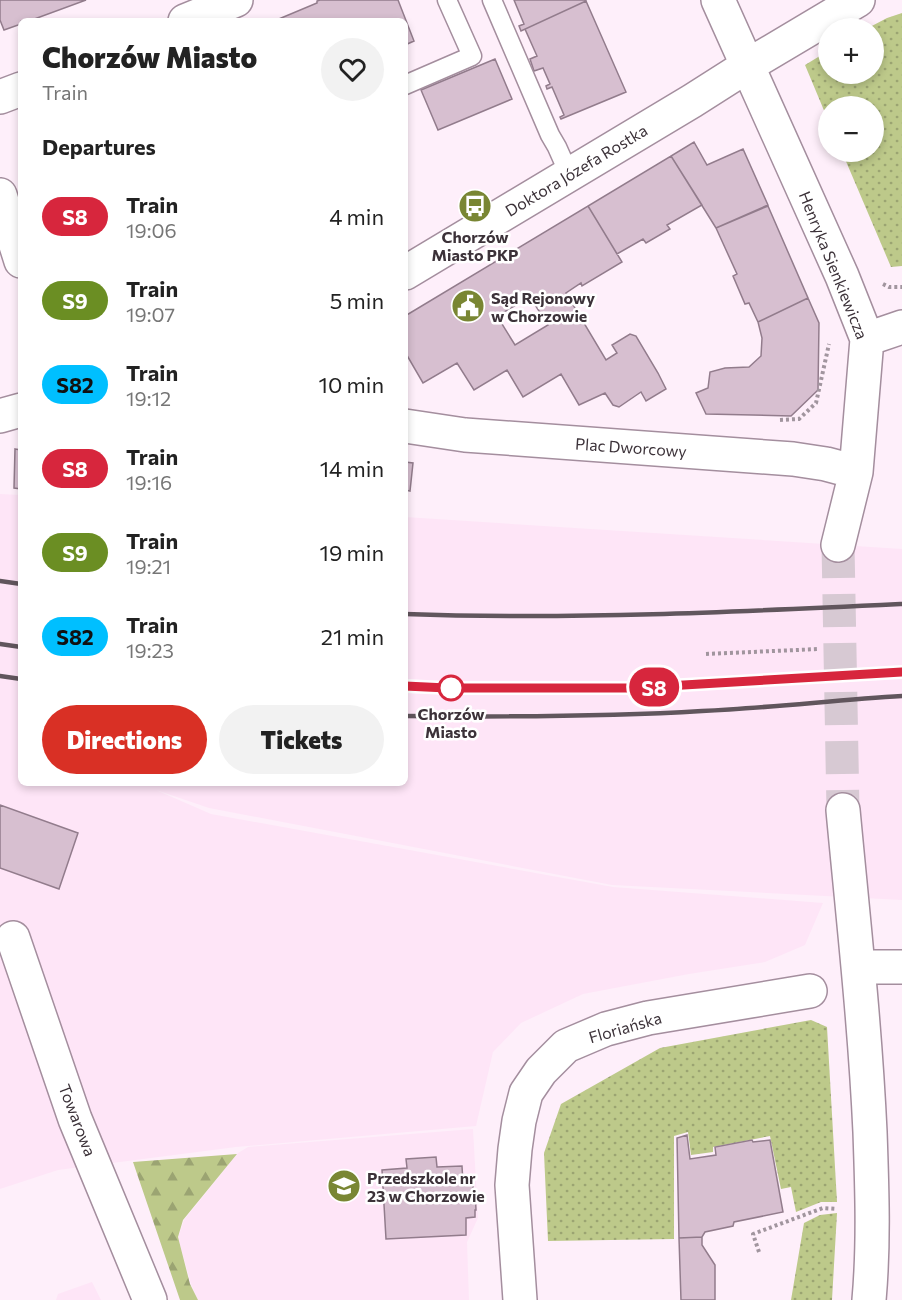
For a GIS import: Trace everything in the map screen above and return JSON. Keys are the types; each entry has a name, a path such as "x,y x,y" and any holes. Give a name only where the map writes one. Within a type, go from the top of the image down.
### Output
{"street":[{"path":"192,18 236,0"},
{"name":"Henryka Sienkiewicza","path":"718,0 842,276 867,339 856,472 838,545"},
{"name":"Doktora Józefa Rostka","path":"408,271 858,0"},
{"path":"0,97 18,90"},
{"path":"0,195 18,252"},
{"path":"867,339 902,327"},
{"path":"0,416 18,411"},
{"name":"Plac Dworcowy","path":"408,426 465,435 793,459 856,472"},
{"path":"843,810 868,1097 873,1202 869,1300"},
{"name":"Towarowa","path":"13,938 75,1119 150,1300"},
{"path":"858,967 902,967"},
{"name":"Floriańska","path":"520,1300 513,1185 515,1149 526,1093 541,1071 566,1046 606,1029 648,1018 810,992"}],"lane":[{"path":"408,84 472,56 447,0"},
{"path":"492,0 569,174"}],"path":[{"path":"779,420 799,419 816,403 830,337"},
{"path":"706,654 819,649"},
{"path":"759,1252 753,1234 824,1208 837,1209"}],"shaded area":[{"path":"0,494 18,495 18,786 408,786 408,517 902,549 902,900 612,885 209,808 156,790 211,814 613,887 823,903 805,945 765,962 583,994 521,1023 493,1052 476,1126 236,1147 58,1170 0,1189"},
{"name":"Przedszkole nr 23 w Chorzowie","path":"473,1129 478,1218 467,1242 469,1300 198,1300 178,1238 184,1220 238,1153 248,1147"},
{"path":"92,1282 101,1300 56,1300 58,1294"}],"green space":[{"path":"902,13 902,266 891,267 846,162 884,162 884,96 818,96 805,65 818,57 818,84 884,84 884,20"},
{"path":"811,1020 827,1027 837,1202 821,1202 796,1212 791,1187 781,1189 770,1136 713,1147 713,1152 691,1155 688,1132 674,1136 674,1239 548,1241 544,1153 561,1104 660,1048"},
{"path":"237,1154 183,1220 178,1237 190,1284 198,1300 180,1300 133,1162"},
{"path":"837,1213 832,1300 791,1300 804,1223 820,1215"}],"building":[{"path":"0,0 86,0 37,18 18,18 18,25 4,30 0,20"},
{"path":"398,0 405,18 281,18 317,3 317,1"},
{"path":"514,0 586,1 521,31 519,26 524,24"},
{"path":"586,1 626,92 561,119 560,117 564,115 552,87 547,89 546,86 550,84 543,68 534,71 530,59 537,56 525,29"},
{"path":"408,26 414,41 408,44"},
{"path":"495,59 512,99 438,130 421,90"},
{"path":"694,142 707,165 743,149 768,205 716,228 671,156"},
{"path":"671,156 702,205 667,225 670,229 646,243 643,239 617,254 588,206"},
{"name":"Sąd Rejonowy w Chorzowie","path":"588,206 622,262 566,293 606,360 617,353 612,345 630,334 636,336 666,389 646,401 641,392 619,407 613,405 605,393 579,405 561,374 523,397 507,370 474,390 457,363 423,383 408,357 408,314","holes":["530,297 548,325 515,345 497,316"]},
{"path":"768,206 808,298 758,322 749,303 745,304 733,276 737,274 716,228"},
{"path":"808,298 819,323 818,390 791,416 706,414 696,393 708,388 710,372 725,368 749,367 761,356 762,338 758,322"},
{"path":"15,449 18,450 18,489 14,488"},
{"path":"408,462 413,463 410,491 408,491"},
{"path":"0,805 78,833 59,889 0,868"},
{"path":"687,1135 690,1159 716,1155 715,1147 752,1140 753,1142 770,1140 783,1212 734,1222 733,1226 705,1232 702,1237 679,1238 677,1138"},
{"path":"436,1157 437,1167 462,1166 463,1183 473,1182 476,1210 475,1217 466,1218 466,1235 386,1239 382,1170 407,1168 406,1159"},
{"path":"702,1237 702,1245 715,1265 715,1300 681,1300 679,1238"}],"tunnel":[{"path":"838,545 843,810"}],"railway":[{"path":"0,581 18,584"},
{"path":"408,614 591,616 902,604"},
{"path":"0,644 18,647"},
{"path":"408,686 633,688 902,672"},
{"path":"0,676 18,679"},
{"path":"408,716 665,713 902,696"}],"train":[{"name":"S8","path":"408,686 633,688 902,672"}],"place":[{"name":"Chorzów Miasto PKP","path":"475,206"},
{"name":"Sąd Rejonowy w Chorzowie","path":"468,306"},
{"name":"Chorzów Miasto","path":"451,688"},
{"name":"Przedszkole nr 23 w Chorzowie","path":"344,1186"}]}
